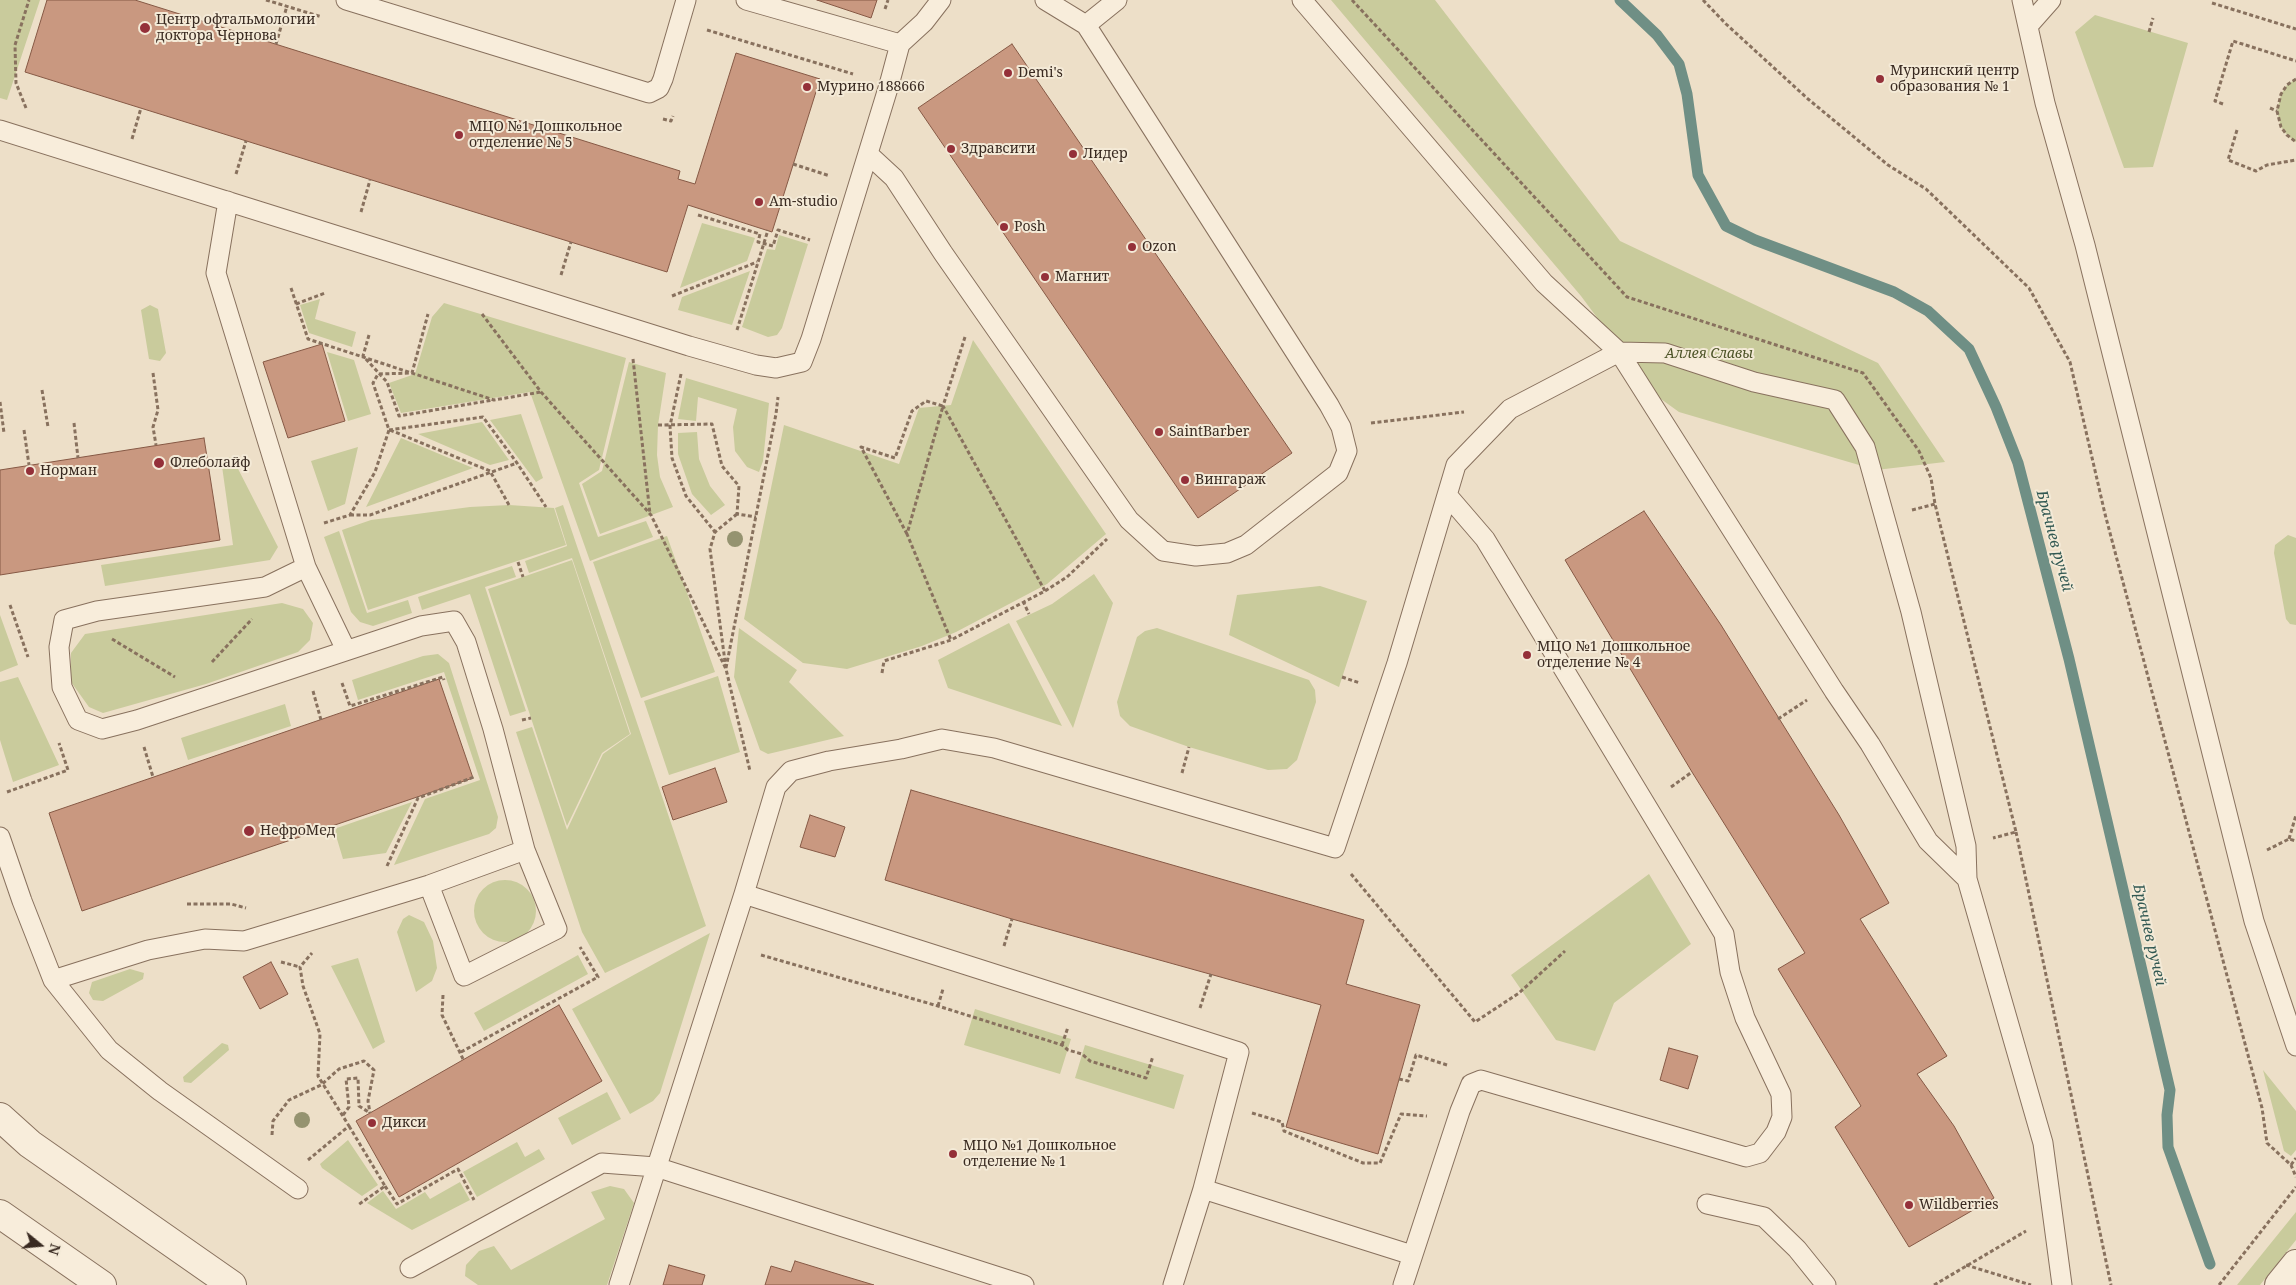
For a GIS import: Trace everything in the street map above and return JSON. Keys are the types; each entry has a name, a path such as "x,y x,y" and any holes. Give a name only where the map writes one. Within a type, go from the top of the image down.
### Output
{"street":[{"path":"0,1117 30,1144 232,1285"},
{"path":"0,1214 102,1285"},
{"path":"2279,1285 2296,1264"}],"lane":[{"path":"346,0 649,93 659,88 663,79 686,0"},
{"path":"746,0 900,44"},
{"path":"0,130 689,346 756,365 776,368 802,362 811,339 900,44 924,22 941,0"},
{"path":"868,154 894,178 943,253 1129,520 1163,551 1196,556 1227,553 1246,544 1338,473 1347,450 1340,427 1328,405 1086,25 1044,0"},
{"path":"1086,25 1117,0"},
{"path":"1302,0 1544,283 1619,352 1834,691 1870,744 1928,841 1967,879"},
{"path":"2022,0 2045,103 2085,245 2254,921 2296,1046"},
{"path":"2028,26 2051,0"},
{"path":"228,201 216,273 306,567 346,650"},
{"path":"619,1285 744,894 776,787 791,771 829,761 901,749 942,739 994,748 1336,848 1397,663 1456,465 1510,410 1619,352 1665,354 1754,382 1835,400 1864,447 1911,612 1966,846 1967,879 2043,1143 2062,1285"},
{"path":"1403,1285 1466,1094 1471,1084 1481,1080 1746,1157 1760,1153 1776,1132 1782,1117 1781,1094 1744,1018 1730,972 1724,934 1486,539 1448,496"},
{"path":"306,567 266,587 97,611 64,620 59,647 62,688 78,720 102,729 208,697 421,626 454,621 466,642 494,729 525,850 557,929 464,976 429,885"},
{"path":"0,837 22,901 53,980 109,1050 160,1091 298,1189"},
{"path":"53,980 148,950 205,939 244,941 429,885 525,850"},
{"path":"744,894 1239,1052 1173,1285"},
{"path":"410,1268 602,1163 656,1167 1024,1285"},
{"path":"1202,1188 1412,1255"},
{"path":"1706,1204 1764,1217 1797,1249 1826,1285"}],"path":[{"path":"27,110 16,83 15,45 29,0"},
{"path":"266,0 301,10"},
{"path":"1703,0 1726,24 1808,99 1888,165 1926,189 2029,288 2070,362 2105,514 2262,1108 2267,1143 2291,1165 2296,1177"},
{"path":"2212,3 2296,29"},
{"path":"276,44 287,6"},
{"path":"2149,32 2153,18"},
{"path":"701,28 853,74"},
{"path":"2223,104 2215,101 2233,41 2296,60"},
{"path":"2296,79 2287,85 2281,94 2277,111 2281,127 2296,142"},
{"path":"134,133 141,108"},
{"path":"2270,108 2277,111"},
{"path":"654,116 671,121 674,112"},
{"path":"2237,130 2228,160 2256,171 2267,165 2296,160"},
{"path":"236,175 246,141"},
{"path":"793,164 833,177"},
{"path":"227,172 245,178"},
{"path":"360,213 370,180"},
{"path":"352,210 368,215"},
{"path":"698,215 760,234 758,242 764,244 773,246 778,230 813,241"},
{"path":"737,331 768,230"},
{"path":"561,276 571,242"},
{"path":"672,296 758,261"},
{"path":"552,273 568,278"},
{"path":"291,288 308,339 494,400"},
{"path":"296,304 325,293"},
{"path":"479,309 541,392 650,515 726,669"},
{"path":"412,373 428,314"},
{"path":"729,329 744,334"},
{"path":"907,534 943,406 966,333"},
{"path":"363,356 369,335"},
{"path":"363,356 378,374 388,382 399,416 541,392"},
{"path":"633,358 650,515"},
{"path":"682,372 674,399 670,426 672,458 686,496 715,532"},
{"path":"153,373 158,410 153,427 156,446"},
{"path":"378,374 412,373"},
{"path":"350,515 375,472 389,430 373,383 378,374"},
{"path":"42,390 48,427"},
{"path":"726,669 778,396"},
{"path":"951,640 907,534 861,447 895,458 912,411 926,401 943,406 1045,591"},
{"path":"0,402 4,433"},
{"path":"1340,427 1444,413 1510,410"},
{"path":"389,430 483,417 546,507"},
{"path":"74,423 78,458"},
{"path":"658,425 712,424 722,466 739,486 737,514 715,532 710,549 726,669 751,774"},
{"path":"24,430 29,466"},
{"path":"389,430 490,471 509,504"},
{"path":"296,530 350,515 370,515 517,463"},
{"path":"737,514 756,518"},
{"path":"882,673 884,661 951,640 1045,591 1067,577 1129,520"},
{"path":"518,562 523,577"},
{"path":"1023,602 1029,614"},
{"path":"108,637 180,680 203,672 257,614"},
{"path":"203,672 208,697"},
{"path":"341,679 350,706 443,677 446,686"},
{"path":"1778,719 1807,700"},
{"path":"385,872 418,798 475,778 472,769"},
{"path":"7,792 68,770"},
{"path":"2289,839 2296,815"},
{"path":"2016,832 2111,1285"},
{"path":"2262,853 2289,839 2296,841"},
{"path":"1350,873 1475,1022 1519,993 1565,951"},
{"path":"1003,949 1012,919"},
{"path":"461,1052 598,977 579,945 571,947"},
{"path":"318,951 311,954 300,967 303,986 320,1034 318,1076 321,1084 397,1204 458,1169 476,1204"},
{"path":"760,955 938,1006 1062,1045 1068,1050 1082,1054 1090,1061 1146,1078 1156,1047"},
{"path":"1199,1011 1211,974"},
{"path":"938,1006 945,984"},
{"path":"1062,1045 1070,1020"},
{"path":"446,1024 463,1059"},
{"path":"1399,1078 1408,1081 1416,1055 1449,1066"},
{"path":"271,1140 273,1121 289,1100 321,1084 339,1069 364,1060 374,1070 368,1101 370,1112 359,1106 358,1078 346,1079 349,1107 342,1116"},
{"path":"1252,1113 1282,1122 1284,1131 1363,1163 1380,1163 1401,1114 1430,1117"},
{"path":"302,1165 349,1126"},
{"path":"2291,1165 2296,1158"},
{"path":"358,1205 385,1186"},
{"path":"2219,1285 2296,1187"},
{"path":"1934,1285 2028,1230"},
{"path":"1966,1265 2031,1285"}],"green space":[{"path":"0,0 40,0 7,100 0,98"},
{"name":"Аллея Славы","path":"1331,0 1435,0 1620,241 1878,363 1945,462 1876,470 1679,412 1654,394 1581,296"},
{"path":"2095,15 2188,43 2153,167 2124,168 2075,32"},
{"path":"2296,79 2296,142 2281,127 2277,111 2281,94 2287,85"},
{"path":"702,223 755,238 747,261 680,288"},
{"path":"779,235 808,244 782,328 777,335 768,337 742,327 767,249 775,250"},
{"path":"750,271 732,325 678,310 682,297"},
{"path":"320,299 315,319 356,332 352,347 309,333 300,305"},
{"path":"444,303 626,358 599,470 579,483 598,537 646,521 653,537 590,561 530,392 401,413 389,383 415,374 432,317"},
{"path":"150,305 158,309 166,353 160,361 149,359 141,310"},
{"path":"973,340 1106,534 1047,584 956,632 922,646 847,669 803,663 744,619 784,425 899,464 919,408 951,405"},
{"path":"327,352 354,360 371,414 348,421"},
{"path":"629,362 666,373 658,425 657,455 660,477 673,507 600,534 582,484 602,471"},
{"path":"686,378 769,403 763,461 759,472 747,467 735,451 733,427 737,409 698,397 696,421 678,419"},
{"path":"521,414 543,478 536,482 490,420"},
{"path":"482,422 509,460 490,465 418,434"},
{"path":"697,432 699,459 710,486 725,505 711,515 692,494 678,454 678,433"},
{"path":"401,438 473,468 366,507"},
{"path":"358,447 345,504 328,511 311,461"},
{"path":"232,457 278,547 270,560 105,586 101,565 233,545 221,459"},
{"path":"509,505 554,508 566,545 368,610 342,530 371,520 470,507"},
{"path":"563,505 706,926 605,973 582,932 516,732 532,727 567,830 603,754 631,734 572,558 529,573 525,561 567,546 555,508"},
{"path":"339,531 367,613 408,600 412,613 373,626 360,622 351,612 324,537"},
{"path":"2288,535 2296,538 2296,625 2290,624 2286,619 2274,553 2275,545"},
{"path":"667,536 715,672 641,698 593,562"},
{"path":"572,560 630,734 602,753 567,826 488,589"},
{"path":"512,566 516,577 485,587 526,711 510,716 470,594 422,610 418,597"},
{"path":"1094,574 1113,603 1073,728 1016,621 1052,604"},
{"path":"1320,586 1367,601 1339,687 1229,635 1237,595"},
{"path":"282,603 303,609 313,623 310,640 298,652 206,684 103,713 89,707 71,682 71,653 85,634"},
{"path":"0,615 18,665 0,672"},
{"path":"1009,623 1062,726 948,688 938,660"},
{"path":"739,628 797,670 789,682 844,736 768,754 760,750 734,677"},
{"path":"1157,628 1309,680 1315,690 1316,702 1297,760 1287,769 1268,770 1189,747 1130,726 1120,716 1117,702 1137,637 1145,631"},
{"path":"438,654 449,663 498,817 496,828 489,834 394,865 425,799 480,780 444,672 358,700 352,680 423,656"},
{"path":"718,676 740,752 669,775 644,701"},
{"path":"18,677 59,765 13,782 0,740 0,682"},
{"path":"285,704 291,726 188,760 181,738"},
{"path":"412,802 386,853 343,859 334,829"},
{"path":"1649,874 1691,944 1614,1003 1595,1051 1556,1040 1511,975"},
{"path":"499,880 511,880 527,889 534,899 536,911 534,923 527,933 511,942 499,942 488,937 479,928 474,917 474,905 479,894 488,885"},
{"path":"409,915 424,922 433,941 437,968 432,981 416,992 397,932 403,919"},
{"path":"710,933 660,1093 653,1101 630,1114 572,1009"},
{"path":"578,955 588,974 484,1031 474,1013"},
{"path":"358,958 385,1042 373,1049 331,966"},
{"path":"130,969 144,973 143,979 103,1001 93,1000 89,993 92,982"},
{"path":"975,1009 1071,1039 1060,1074 964,1045"},
{"path":"222,1043 228,1045 229,1050 191,1083 184,1082 183,1077"},
{"path":"1085,1045 1184,1075 1174,1109 1075,1078"},
{"path":"2263,1070 2296,1111 2296,1150 2291,1156 2284,1151"},
{"path":"607,1092 621,1119 572,1145 558,1118"},
{"path":"348,1140 378,1185 362,1196 322,1168 320,1164"},
{"path":"517,1142 525,1157 539,1149 545,1159 477,1197 463,1172"},
{"path":"460,1182 470,1200 412,1230 367,1203 383,1191 396,1209 425,1192 430,1199"},
{"path":"610,1186 624,1189 634,1203 607,1285 478,1285 465,1276 466,1265 479,1251 494,1246 511,1270 605,1219 591,1192"},
{"path":"2296,1212 2296,1240 2260,1285 2237,1285"}],"building":[{"path":"47,0 135,0 680,171 678,179 695,184 736,53 820,79 772,232 688,205 667,272 25,72"},
{"path":"817,0 877,0 871,18"},
{"path":"1012,44 1292,453 1198,518 918,108"},
{"path":"322,344 345,421 288,438 263,362"},
{"path":"204,438 220,540 0,575 0,470"},
{"path":"1644,511 1721,625 1839,815 1889,903 1860,919 1947,1056 1917,1074 1954,1126 1994,1198 1909,1247 1835,1127 1861,1106 1778,969 1805,953 1692,772 1565,560"},
{"path":"439,679 473,778 82,911 49,813"},
{"path":"715,768 727,802 673,820 662,787"},
{"path":"911,790 1364,920 1346,984 1420,1005 1378,1154 1286,1127 1321,1005 1012,919 885,880"},
{"path":"810,815 845,827 835,857 800,847"},
{"path":"271,962 288,994 260,1009 243,977"},
{"path":"559,1005 602,1081 399,1197 356,1121"},
{"path":"1669,1048 1698,1056 1688,1089 1660,1080"},
{"path":"795,1261 874,1285 765,1285 771,1266 791,1272"},
{"path":"669,1265 705,1275 702,1285 663,1285"}],"waterway":[{"name":"Брачнев ручей","path":"1620,0 1657,35 1679,64 1687,94 1698,175 1726,226 1755,240 1894,292 1928,311 1969,349 1996,407 2018,463 2069,659 2170,1090 2167,1115 2168,1147 2210,1264"}],"place":[{"name":"Центр офтальмологии доктора Чернова","path":"145,28"},
{"name":"Demi's","path":"1008,73"},
{"name":"Муринский центр образования № 1","path":"1880,79"},
{"name":"Мурино 188666","path":"807,87"},
{"name":"МЦО №1 Дошкольное отделение № 5","path":"459,135"},
{"name":"Здравсити","path":"951,149"},
{"name":"Лидер","path":"1073,154"},
{"name":"Am-studio","path":"759,202"},
{"name":"Posh","path":"1004,227"},
{"name":"Ozon","path":"1132,247"},
{"name":"Магнит","path":"1045,277"},
{"name":"SaintBarber","path":"1159,432"},
{"name":"Флеболайф","path":"159,463"},
{"name":"Норман","path":"30,471"},
{"name":"Вингараж","path":"1185,480"},
{"name":"МЦО №1 Дошкольное отделение № 4","path":"1527,655"},
{"name":"НефроМед","path":"249,831"},
{"name":"Дикси","path":"372,1123"},
{"name":"МЦО №1 Дошкольное отделение № 1","path":"953,1154"},
{"name":"Wildberries","path":"1909,1205"}]}
